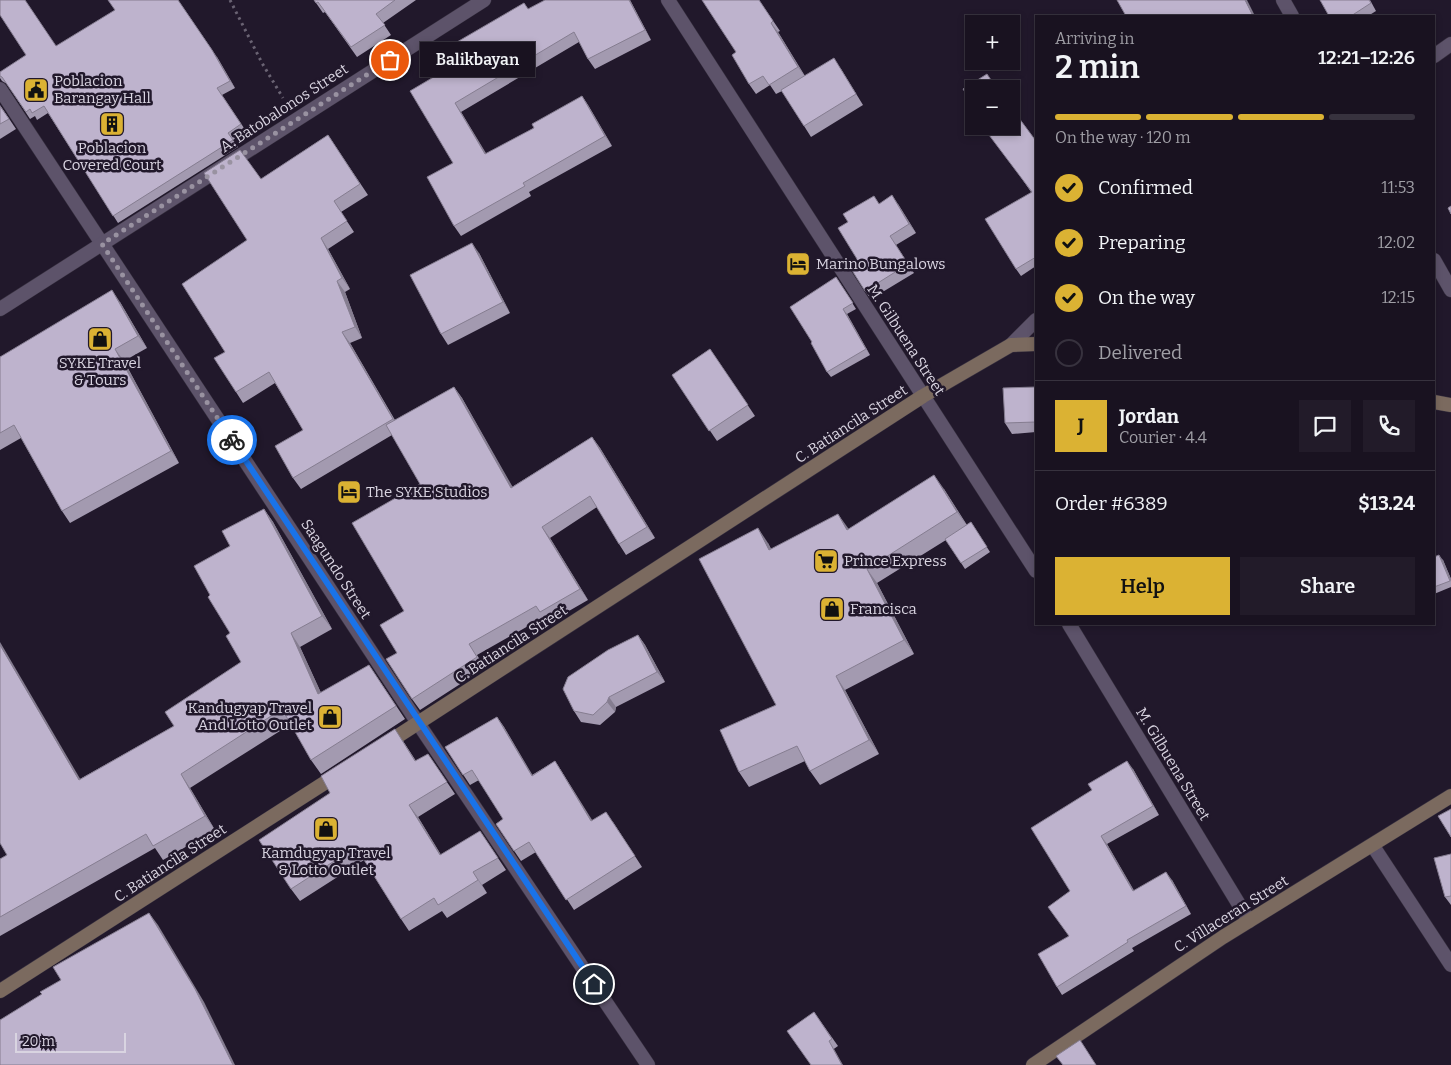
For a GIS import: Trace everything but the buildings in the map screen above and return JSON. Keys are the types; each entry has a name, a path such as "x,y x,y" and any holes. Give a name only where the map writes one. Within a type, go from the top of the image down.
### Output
{"main road":[{"path":"1011,345 1035,344"},
{"name":"C. Batiancila Street","path":"368,755 923,396 1011,345"},
{"path":"1435,402 1451,404"},
{"name":"C. Batiancila Street","path":"0,991 352,766"},
{"name":"C. Villaceran Street","path":"1033,1065 1249,921 1451,796"}],"street":[{"name":"A. Batobalonos Street","path":"0,309 484,0"},
{"name":"M. Gilbuena Street","path":"668,0 1035,569"},
{"path":"1283,0 1291,15"},
{"path":"1435,55 1451,44"},
{"name":"Saagundo Street","path":"0,89 418,723 648,1065"},
{"path":"1435,262 1451,290"},
{"name":"C. Batiancila Street","path":"1011,345 1035,321"},
{"name":"M. Gilbuena Street","path":"1070,625 1249,921"},
{"path":"1373,846 1451,965"}],"path":[{"path":"230,0 262,63 296,120"}],"way so far":[{"path":"232,440 102,244 390,60"}],"place":[{"name":"Balikbayan","path":"390,60"},
{"name":"Poblacion Barangay Hall","path":"36,90"},
{"name":"Poblacion Covered Court","path":"112,124"},
{"name":"Marino Bungalows","path":"798,264"},
{"name":"SYKE Travel & Tours","path":"100,339"},
{"name":"The SYKE Studios","path":"349,492"},
{"name":"Prince Express","path":"826,561"},
{"name":"Francisca","path":"832,609"},
{"name":"Kandugyap Travel And Lotto Outlet","path":"330,717"},
{"name":"Kamdugyap Travel & Lotto Outlet","path":"326,829"}],"route":[{"path":"232,440 418,723 594,984"}]}
